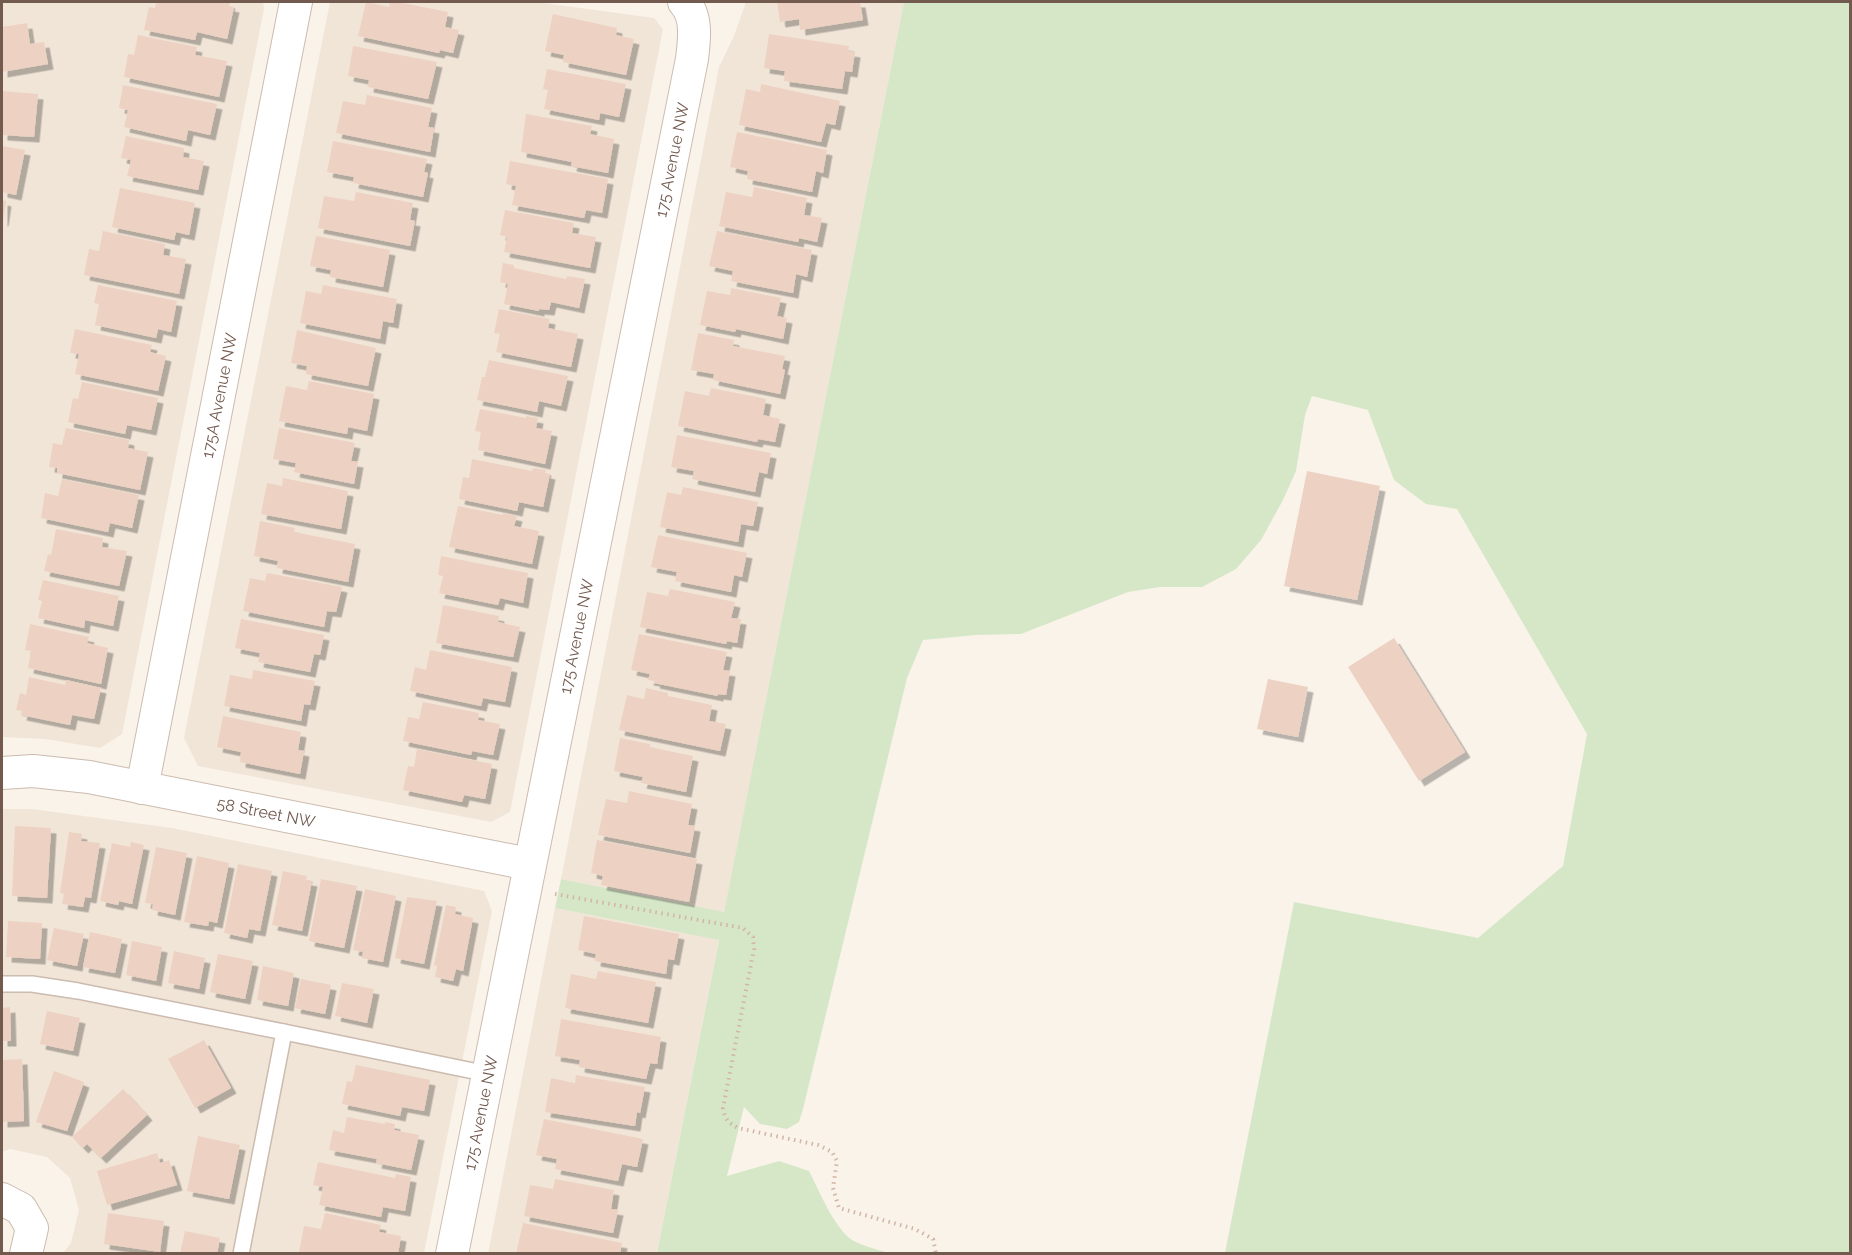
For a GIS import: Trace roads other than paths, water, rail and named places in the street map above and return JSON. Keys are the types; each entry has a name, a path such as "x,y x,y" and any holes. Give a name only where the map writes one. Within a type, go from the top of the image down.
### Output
{"street":[{"name":"175A Avenue NW","path":"142,788 296,2"},
{"name":"175 Avenue NW","path":"452,1254 692,59 694,35 688,10"},
{"name":"58 Street NW","path":"2,773 33,771 78,776 529,864"},
{"path":"2,1199 21,1209 32,1228 26,1254"}],"lane":[{"path":"2,984 32,984 78,991 488,1074"},
{"path":"241,1254 284,1032"}]}
